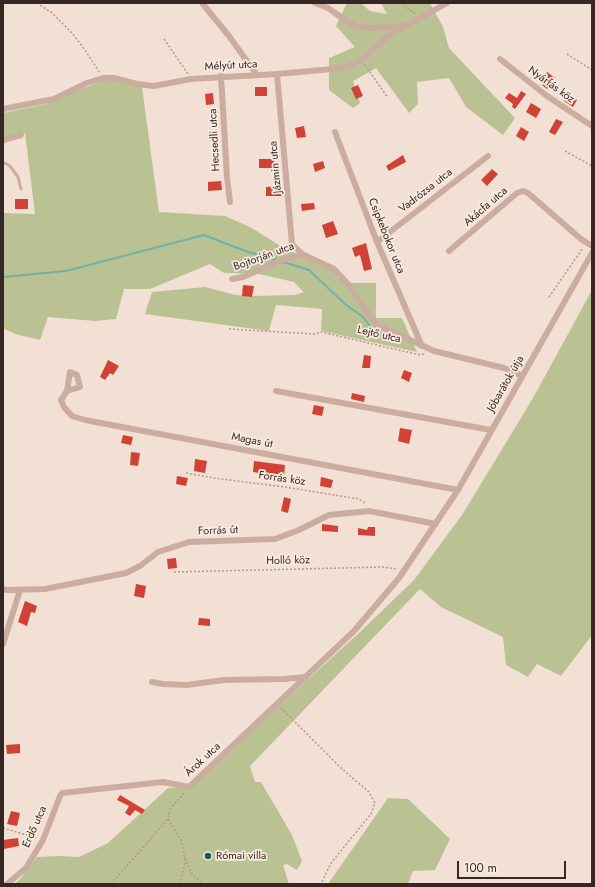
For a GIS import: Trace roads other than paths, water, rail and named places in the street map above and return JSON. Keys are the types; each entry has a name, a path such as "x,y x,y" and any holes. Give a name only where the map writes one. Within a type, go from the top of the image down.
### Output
{"street":[{"path":"202,3 229,36 257,75"},
{"path":"315,3 328,8 356,26 368,28 408,26"},
{"name":"Mélyút utca","path":"3,109 54,99 87,83 103,78 114,78 137,84 154,86 191,79 221,76 277,74 344,68 361,60 382,40 447,3"},
{"name":"Nyárfás köz","path":"500,59 547,96 592,126"},
{"name":"Jázmin utca","path":"277,74 292,244 302,254"},
{"name":"Hecsedli utca","path":"221,76 227,177 230,202"},
{"name":"Csipkebokor utca","path":"335,132 377,242 422,346"},
{"path":"3,140 21,135"},
{"name":"Vadrózsa utca","path":"377,242 488,156"},
{"name":"Akácfa utca","path":"449,251 517,193 522,191 528,193 589,245"},
{"name":"Jóbarátok útja","path":"403,571 458,490 592,253"},
{"path":"302,254 334,269 348,283 376,324 434,352 504,368 522,376"},
{"name":"Bojtorján utca","path":"232,279 243,277 277,262 302,254"},
{"name":"Magas út","path":"67,391 61,400 64,407 72,416 85,420 458,490"},
{"path":"276,391 491,430"},
{"name":"Forrás út","path":"3,589 45,589 126,573 140,566 158,552 189,542 275,540 300,530 329,515 369,511 412,521 436,524"},
{"name":"Árok utca","path":"62,793 163,782 189,787 354,631 399,578 403,571"},
{"path":"3,644 20,590"},
{"path":"152,682 186,685 224,680 306,677"},
{"name":"Erdő utca","path":"7,884 26,868 43,840 62,793"}],"lane":[{"path":"3,162 10,166 18,177 21,189"}],"waterway":[{"path":"3,277 66,271 204,235 248,252 277,260"},
{"path":"283,262 309,270 345,304 363,317 376,334 385,336"}],"place":[{"name":"Római villa","path":"208,856"}]}
